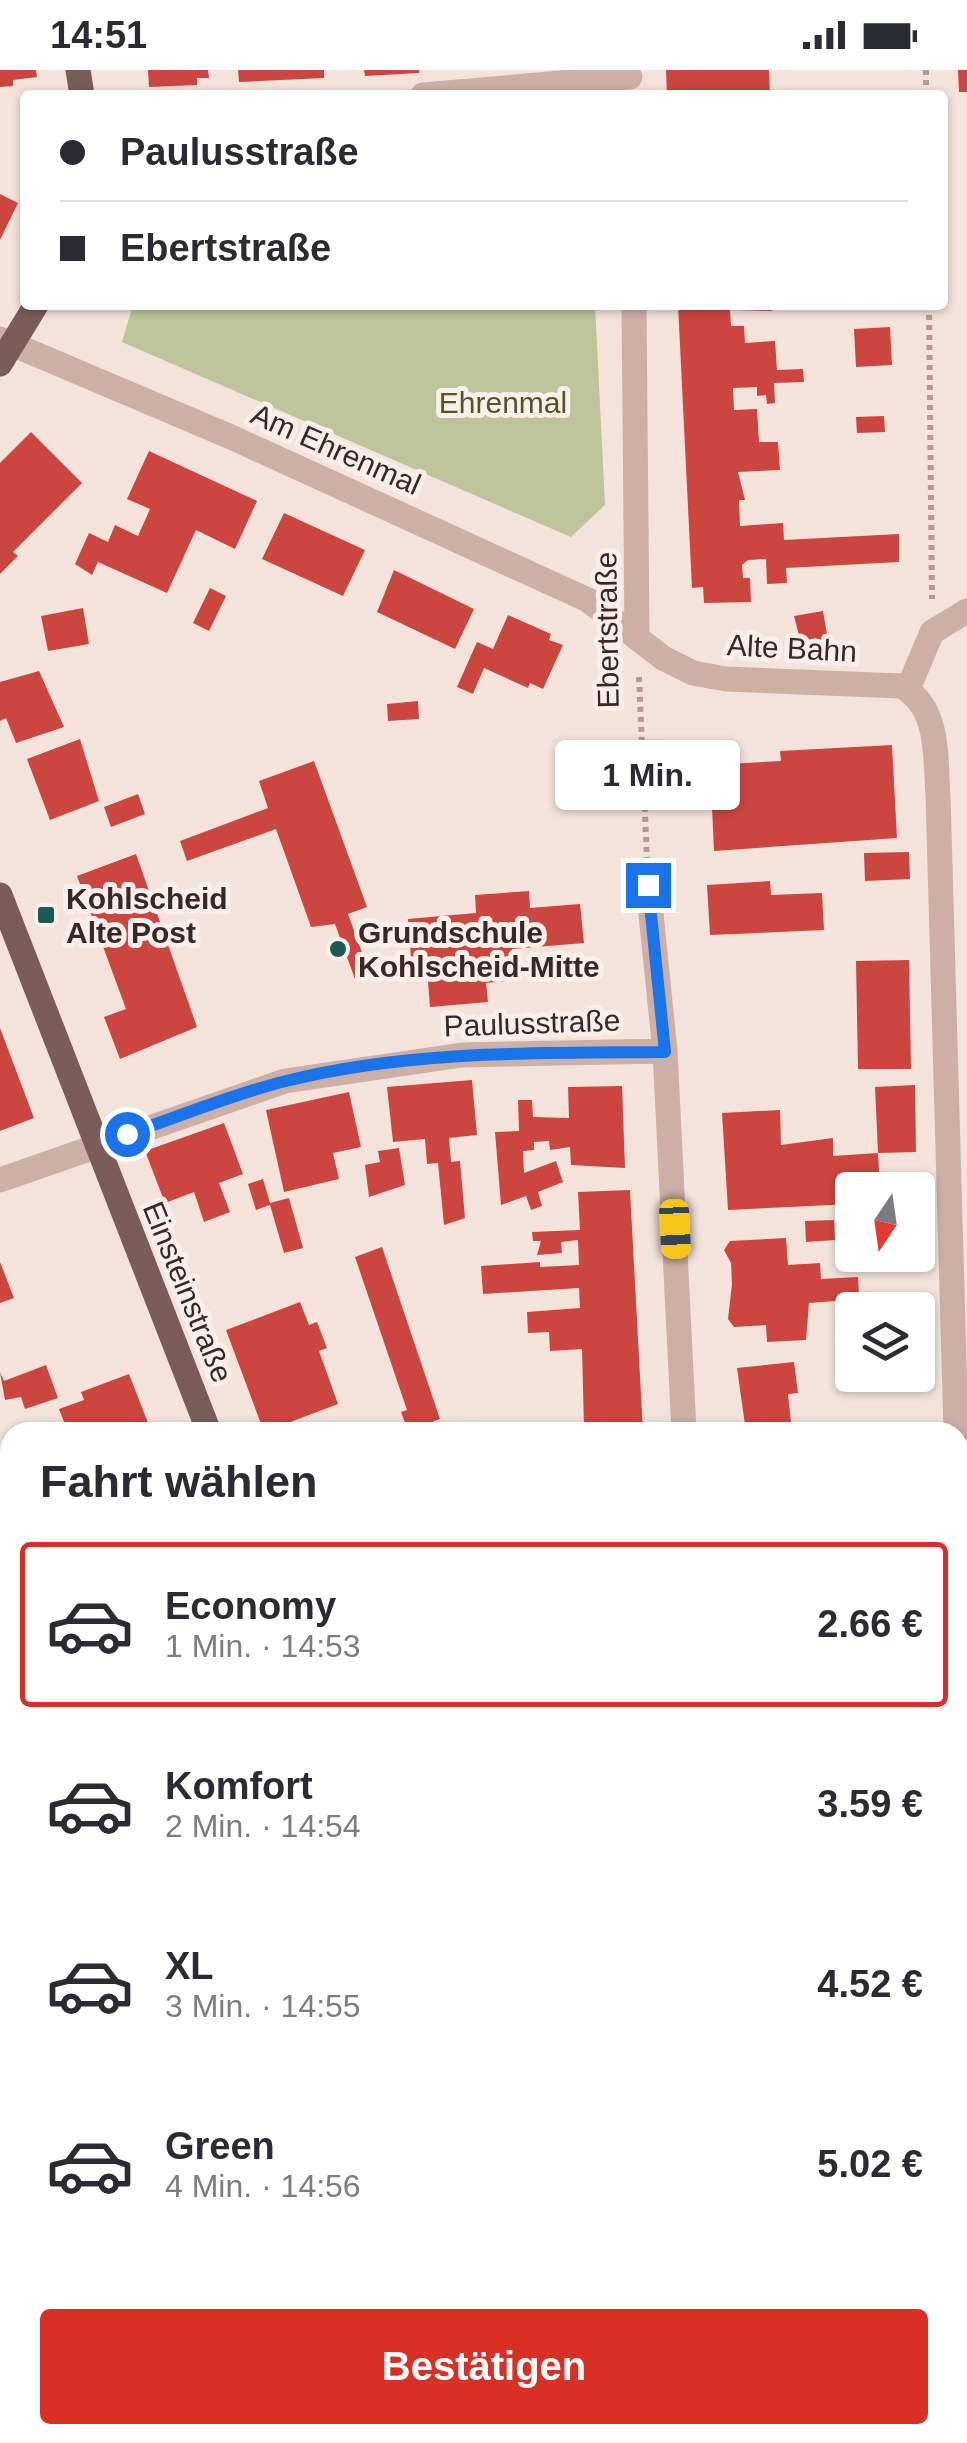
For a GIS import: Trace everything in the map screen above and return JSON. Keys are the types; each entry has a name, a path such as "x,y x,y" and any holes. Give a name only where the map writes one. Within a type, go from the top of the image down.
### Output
{"main road":[{"path":"5,349 32,310"},
{"name":"Einsteinstraße","path":"0,895 9,945 95,1145 205,1422"}],"street":[{"path":"497,90 630,81"},
{"name":"Ebertstraße","path":"634,310 637,634"},
{"name":"Am Ehrenmal","path":"5,349 249,445 588,600 637,634"},
{"path":"956,1422 944,950 933,728 922,701 908,689 932,632 967,610"},
{"name":"Alte Bahn","path":"637,634 662,658 693,673 726,679 908,689"},
{"path":"648,885 665,1052 684,1422"},
{"name":"Paulusstraße","path":"0,1180 285,1081 365,1066 462,1055 665,1052"}],"path":[{"path":"929,310 932,632"},
{"name":"Ebertstraße","path":"637,634 648,885"}],"green space":[{"name":"Ehrenmal","path":"132,310 595,310 605,505 571,537 122,342"}],"building":[{"path":"0,70 36,70 37,77 13,80 13,86 0,87"},
{"path":"148,70 208,70 209,78 197,78 197,85 149,87"},
{"path":"238,70 324,70 324,78 239,82"},
{"path":"364,70 419,70 419,73 365,76"},
{"path":"666,70 769,70 770,90 667,90"},
{"path":"958,70 967,70 967,92 959,92"},
{"path":"0,194 18,203 0,240"},
{"path":"678,310 730,310 731,326 744,326 745,343 775,341 777,370 803,369 804,382 774,383 775,403 767,404 766,395 757,396 757,387 733,388 734,410 757,409 759,442 778,442 780,470 738,472 745,500 739,500 740,526 783,523 784,540 899,534 899,562 786,568 787,583 767,584 766,559 748,560 742,565 743,578 750,578 751,602 704,603 703,587 692,588"},
{"path":"890,327 892,365 856,367 854,329"},
{"path":"884,416 885,432 857,433 856,417"},
{"path":"31,432 82,483 13,552 18,556 0,574 0,463"},
{"path":"149,451 257,501 235,549 196,530 167,593 98,562 92,575 75,564 89,533 108,542 115,525 138,536 150,509 127,499"},
{"path":"284,513 365,550 343,596 262,559"},
{"path":"394,570 474,609 455,649 377,612"},
{"path":"210,588 226,596 209,631 193,623"},
{"path":"83,608 89,644 48,651 41,616"},
{"path":"823,611 828,640 802,647 794,616"},
{"path":"508,615 551,634 549,640 563,645 543,689 530,683 528,688 484,668 473,694 457,687 477,642 493,649"},
{"path":"39,671 64,727 16,743 6,718 0,721 0,682"},
{"path":"418,701 419,719 388,721 387,704"},
{"path":"80,739 99,801 50,820 27,759"},
{"path":"892,745 897,838 714,851 710,765 781,761 780,751"},
{"path":"314,761 367,907 348,914 371,977 355,979 335,924 311,927 276,829 187,861 180,841 268,808 259,781"},
{"path":"138,794 145,814 111,827 104,807"},
{"path":"909,852 910,879 865,881 864,853"},
{"path":"136,854 197,1027 120,1059 104,1017 126,1009 77,876"},
{"path":"770,881 771,895 822,893 824,930 710,935 707,885"},
{"path":"529,891 530,908 580,904 584,943 512,949 515,980 486,983 488,1002 430,1007 426,956 411,958 408,919 476,913 475,895"},
{"path":"909,960 911,1069 858,1069 856,961"},
{"path":"0,1028 34,1118 0,1131"},
{"path":"472,1080 477,1135 449,1138 451,1162 460,1161 465,1218 444,1225 438,1163 427,1164 425,1139 393,1142 387,1087"},
{"path":"915,1085 916,1152 878,1153 875,1087"},
{"path":"622,1086 625,1168 571,1165 570,1147 550,1150 549,1141 534,1142 534,1150 523,1151 524,1173 556,1161 563,1182 538,1192 542,1206 531,1210 526,1196 501,1205 495,1132 519,1131 518,1100 532,1100 533,1117 569,1118 568,1087"},
{"path":"349,1092 361,1147 333,1153 339,1179 284,1192 266,1110"},
{"path":"780,1110 781,1145 833,1138 833,1156 878,1153 879,1172 835,1172 835,1205 728,1210 722,1113"},
{"path":"224,1123 243,1174 219,1183 230,1212 204,1222 194,1192 165,1203 145,1151"},
{"path":"399,1148 405,1185 369,1197 365,1165 380,1162 378,1151"},
{"path":"263,1179 270,1203 289,1198 303,1248 284,1253 270,1205 256,1210 248,1184"},
{"path":"630,1190 642,1422 584,1422 582,1349 550,1351 549,1332 528,1333 527,1312 580,1308 579,1288 483,1294 481,1266 540,1262 540,1267 579,1265 578,1240 561,1242 562,1253 537,1255 541,1241 533,1241 532,1232 580,1230 578,1192"},
{"path":"834,1220 835,1240 806,1242 805,1221"},
{"path":"786,1238 788,1265 820,1263 821,1279 858,1277 859,1292 835,1292 835,1301 809,1303 806,1340 767,1342 766,1325 734,1327 728,1319 731,1263 724,1250 730,1241"},
{"path":"382,1247 440,1419 405,1422 401,1412 407,1410 355,1257"},
{"path":"0,1262 14,1298 0,1303"},
{"path":"300,1302 309,1325 317,1322 327,1348 319,1351 338,1404 290,1422 260,1422 226,1330"},
{"path":"794,1362 798,1393 788,1394 791,1422 745,1422 737,1368"},
{"path":"46,1365 58,1398 25,1409 21,1397 5,1400 0,1372 4,1381"},
{"path":"129,1374 148,1422 64,1422 59,1409 84,1400 81,1392"}],"place":[{"name":"Kohlscheid Alte Post","path":"46,915"},
{"name":"Grundschule Kohlscheid-Mitte","path":"338,949"}],"route":[{"path":"127,1134 285,1081 365,1066 462,1055 665,1052 648,885"}]}
